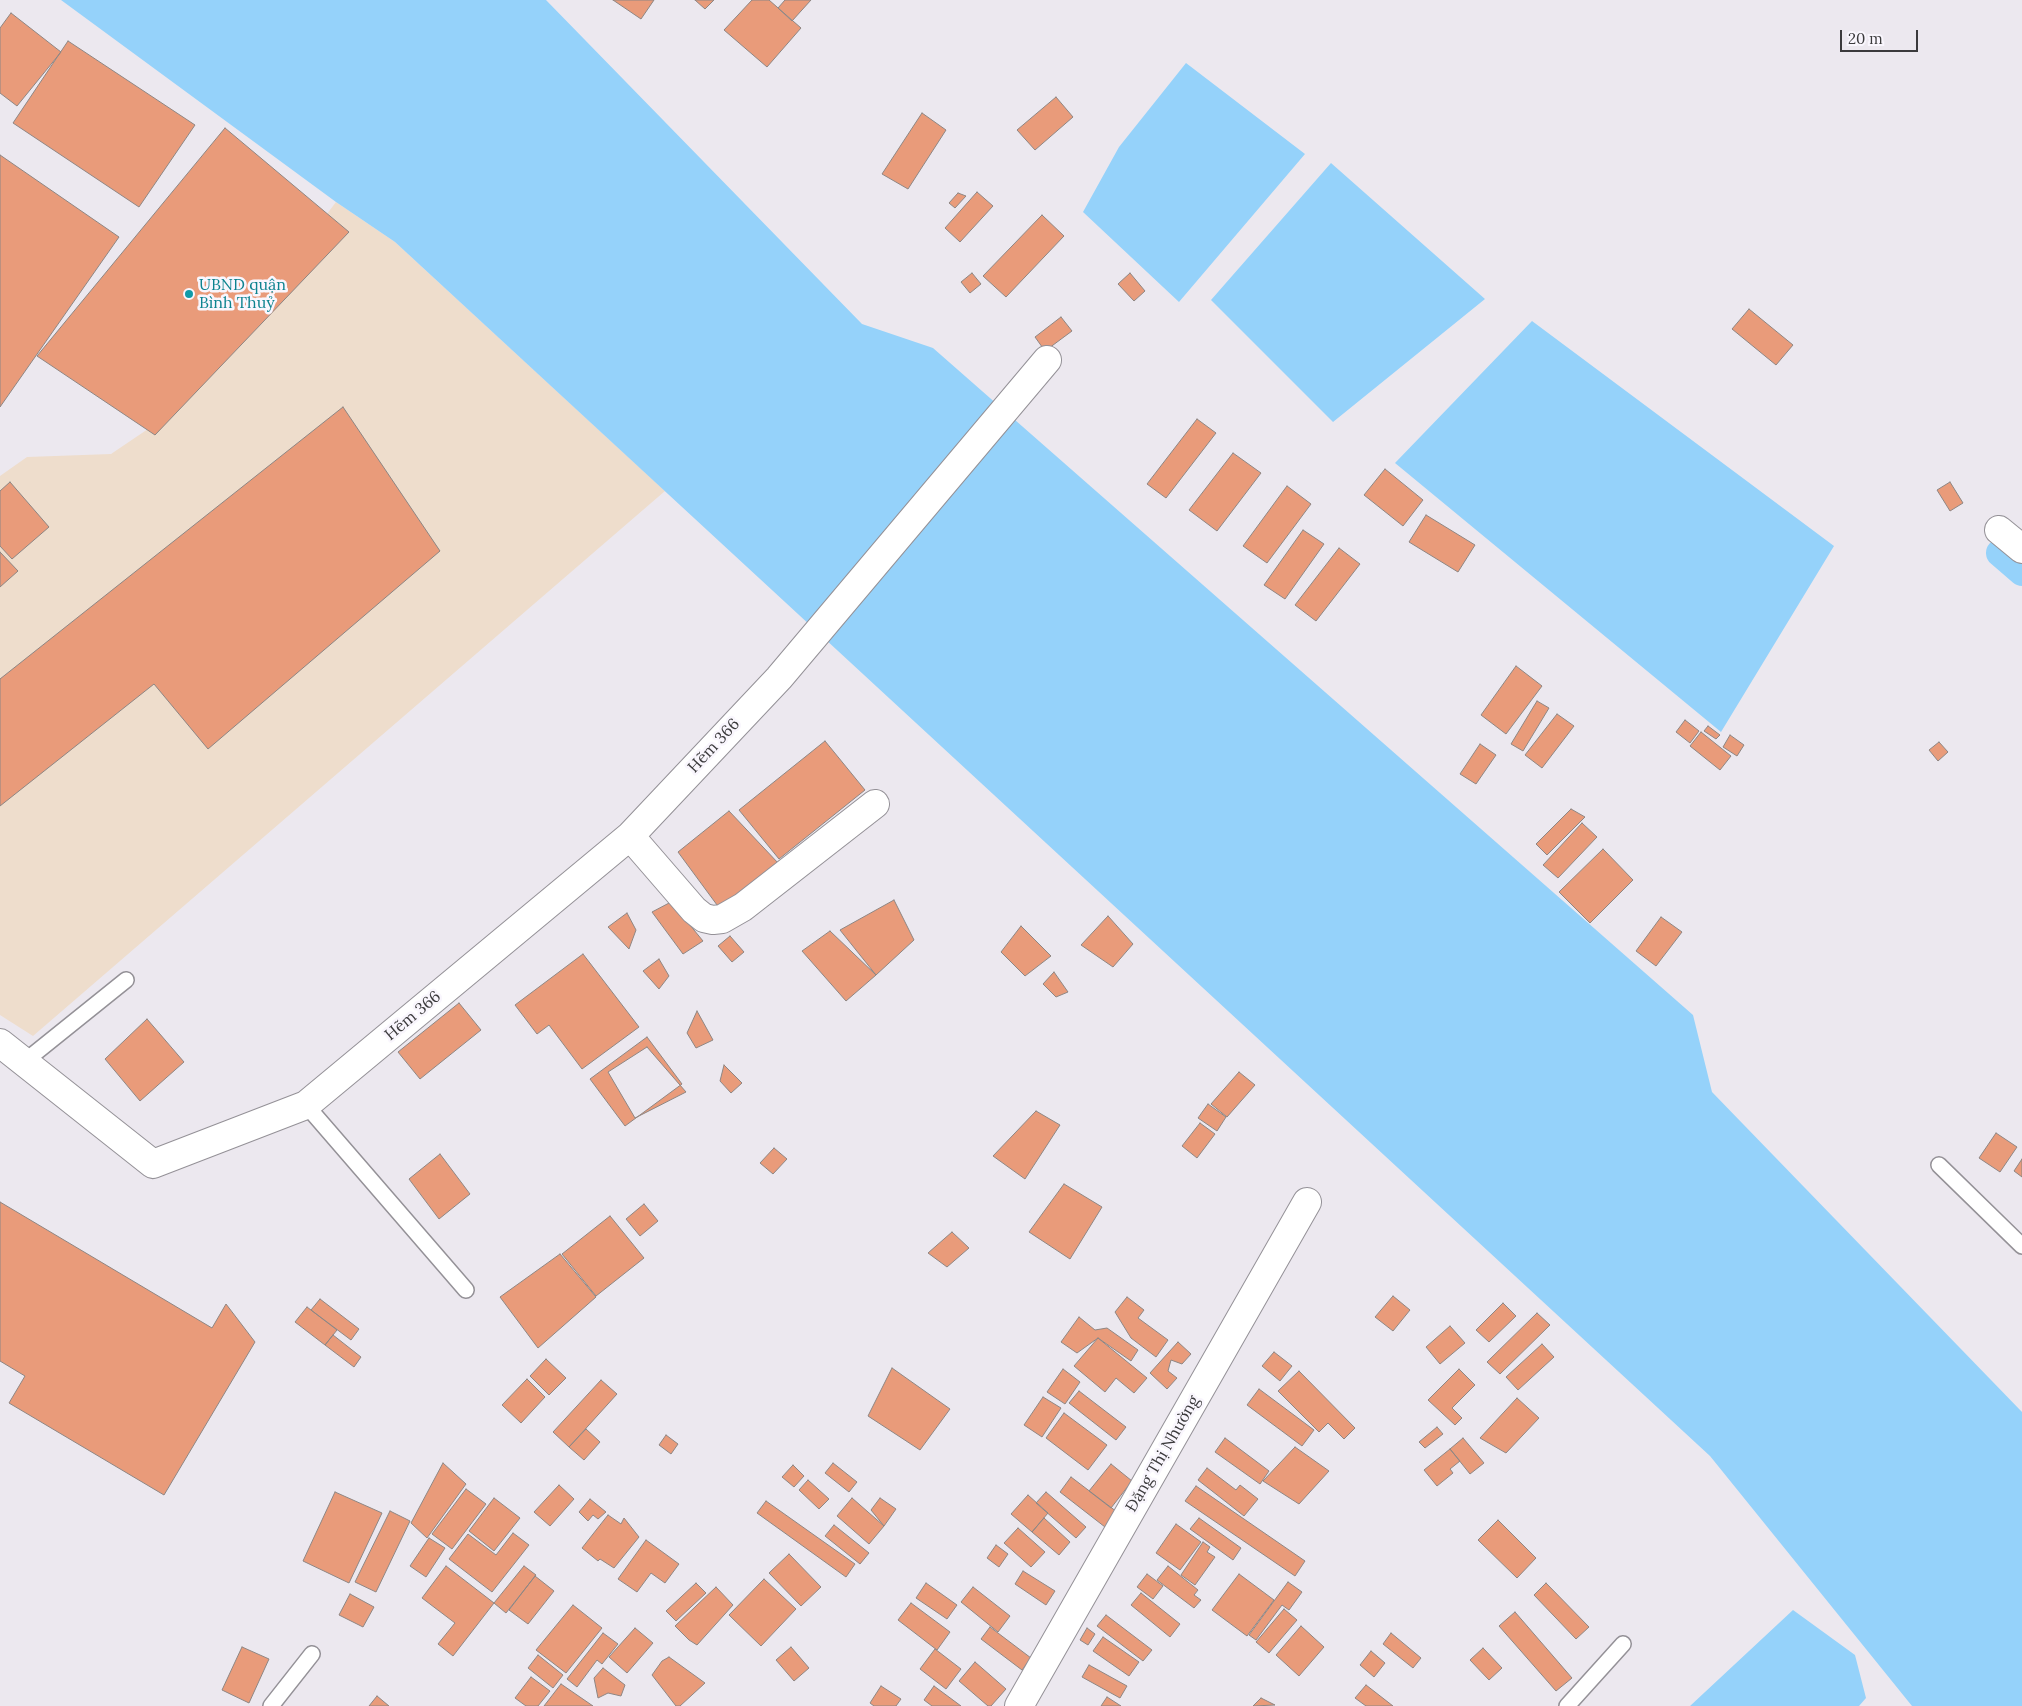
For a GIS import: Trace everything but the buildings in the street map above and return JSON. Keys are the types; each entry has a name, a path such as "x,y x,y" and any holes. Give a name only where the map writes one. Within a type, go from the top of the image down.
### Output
{"street":[{"name":"Hẽm 366","path":"0,1043 153,1164 306,1105 630,836 779,678 1047,360"},
{"path":"1999,530 2022,548"},
{"path":"630,836 694,910 704,918 722,919 743,906 875,804"},
{"name":"Đặng Thị Nhường","path":"1019,1706 1307,1202"}],"lane":[{"path":"24,1062 126,980"},
{"path":"306,1105 466,1290"},
{"path":"1939,1165 2022,1246"},
{"path":"1568,1706 1623,1644"},
{"path":"271,1706 312,1654"}],"shaded area":[{"path":"336,202 395,242 665,491 33,1036 0,1015 0,476 27,457 111,454 182,406"}],"water":[{"path":"61,0 546,0 862,324 933,348 1693,1015 1712,1092 2022,1412 2022,1706 1912,1706 1710,1456 395,242 336,202"},
{"path":"1186,63 1305,154 1179,302 1083,212 1119,147"},
{"path":"1331,163 1485,299 1333,422 1211,300"},
{"path":"1532,321 1834,546 1721,732 1395,463"},
{"path":"1793,1610 1855,1655 1866,1698 1859,1706 1690,1706"}],"waterway":[{"path":"2000,553 2022,572"}],"place":[{"name":"UBND quận Bình Thuỷ","path":"189,294"}]}
